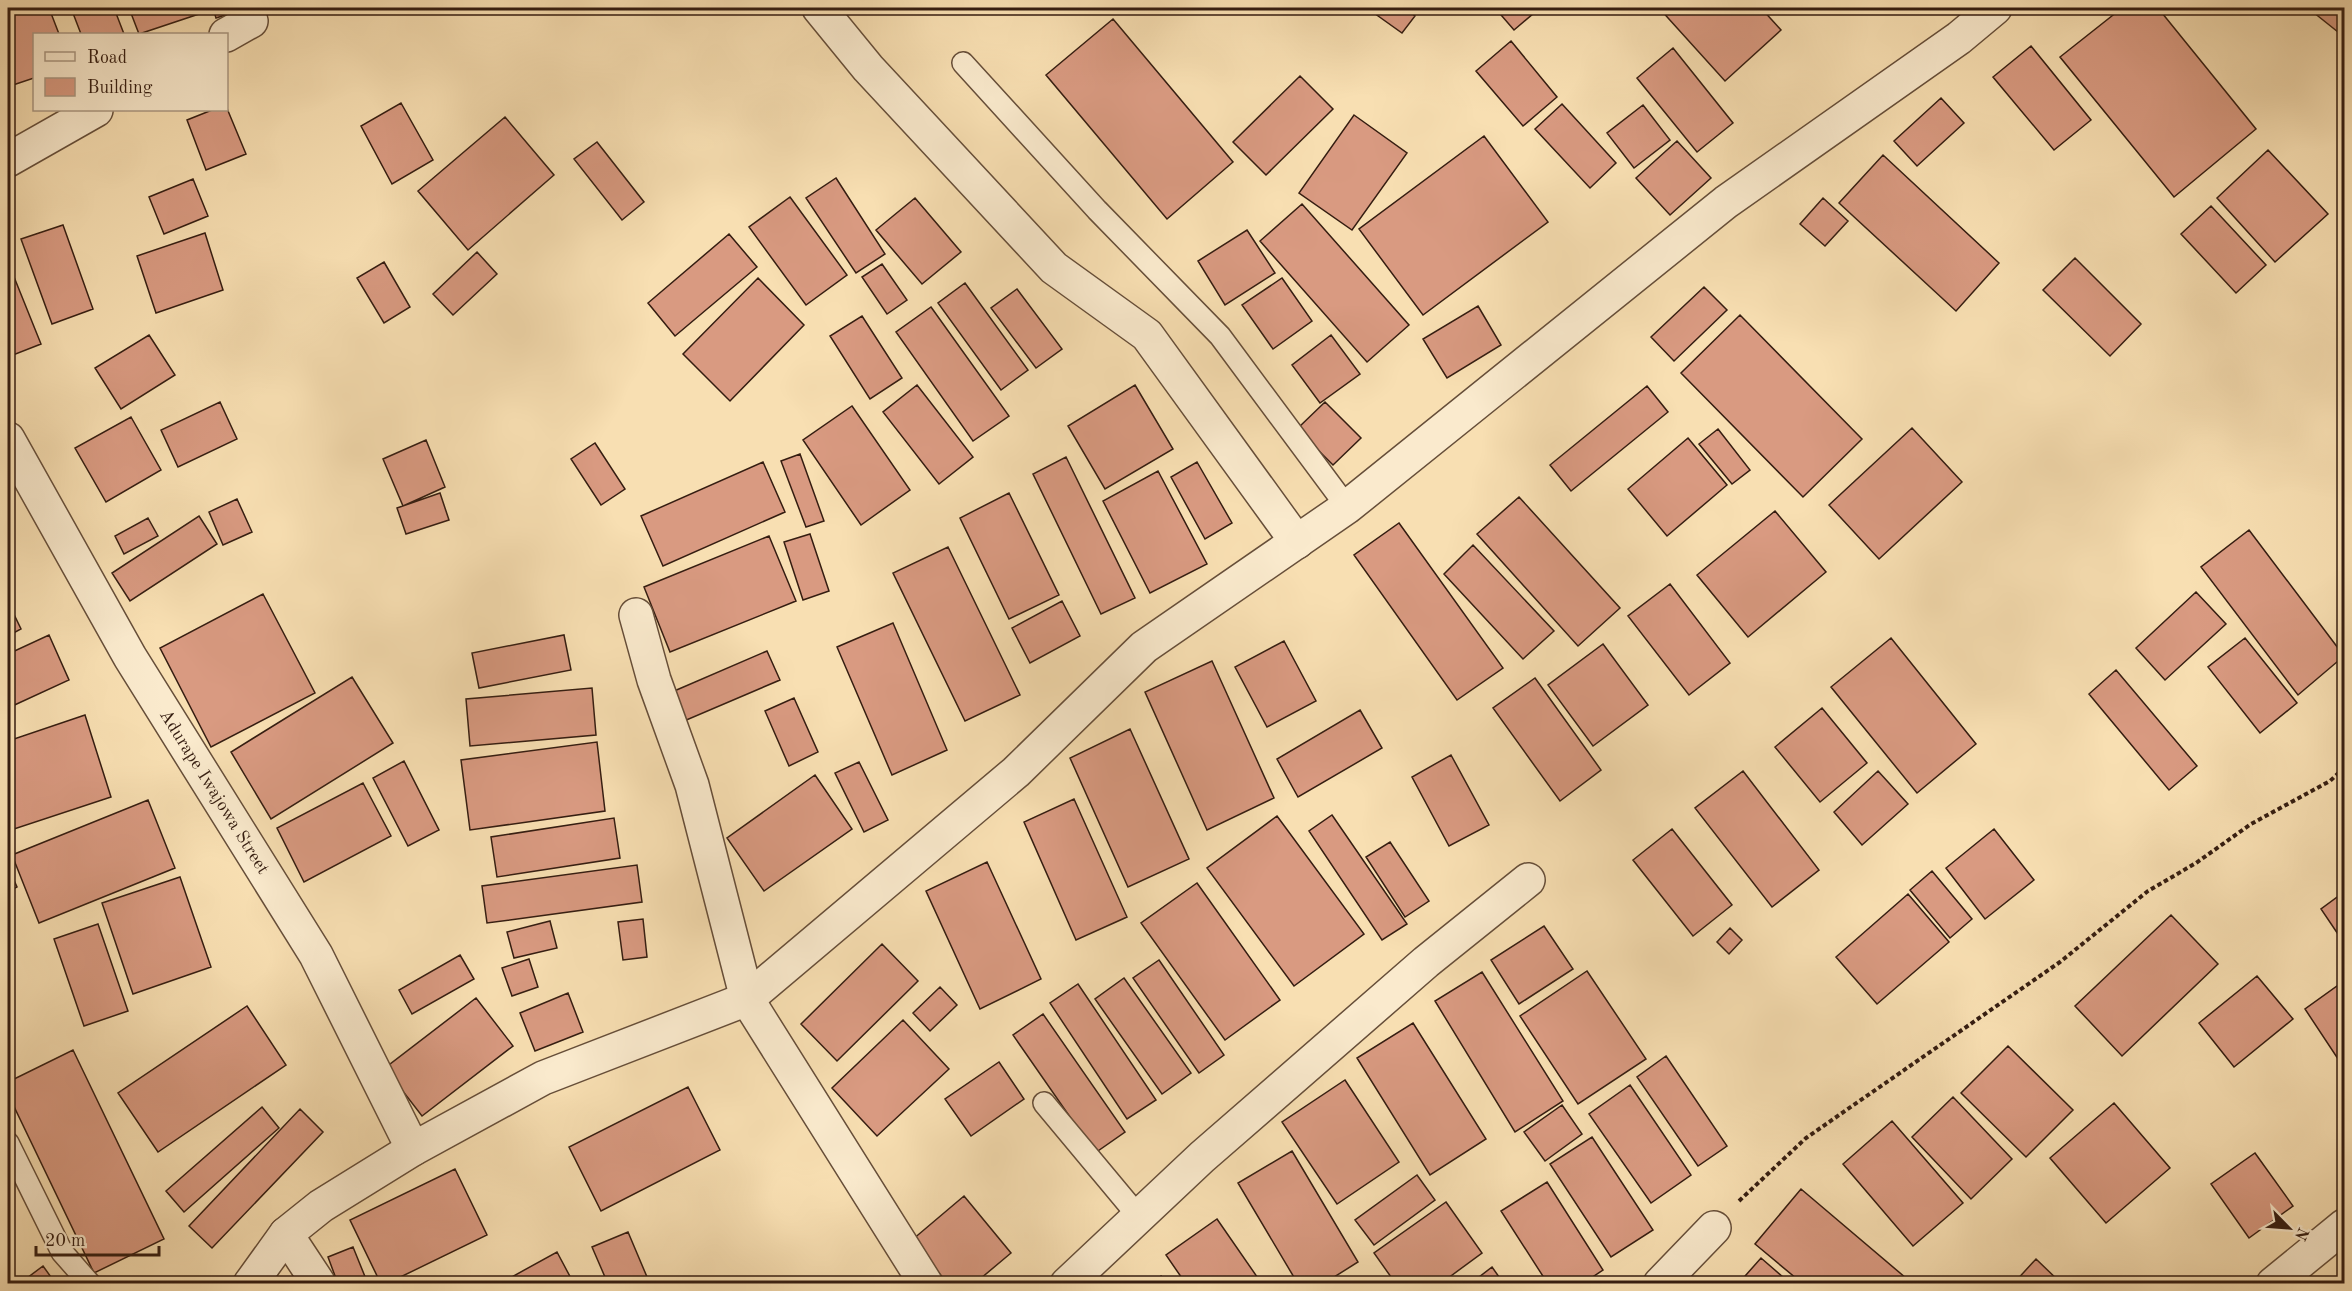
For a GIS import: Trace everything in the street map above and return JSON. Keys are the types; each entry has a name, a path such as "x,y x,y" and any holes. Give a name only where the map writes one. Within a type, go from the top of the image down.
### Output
{"street":[{"path":"819,8 868,68 1054,268 1147,335 1297,542"},
{"path":"250,1284 286,1234 321,1206 413,1149 543,1078 747,999 1017,772 1144,647 1347,507 1726,202 1959,38 1995,8"},
{"path":"8,160 94,111"},
{"name":"Adurape Iwajowa Street","path":"8,439 130,657 316,955 413,1149"},
{"path":"636,615 654,680 692,785 747,999 926,1284"},
{"path":"1067,1284 1202,1157 1381,1001 1528,880"},
{"path":"2273,1284 2344,1226"},
{"path":"1660,1284 1714,1228"},
{"path":"286,1234 319,1284"}],"lane":[{"path":"963,63 1097,210 1220,336 1347,507"},
{"path":"1044,1103 1139,1217"},
{"path":"8,1143 62,1252 90,1284"}],"path":[{"path":"1714,1228 1756,1183 1806,1138 2060,962 2148,891 2196,863 2251,824 2330,781 2344,768"}],"building":[{"path":"8,8 49,8 59,33 33,33 33,78 13,85 8,70"},
{"path":"71,8 114,8 124,33 81,33"},
{"path":"129,8 196,8 199,14 142,33 139,33"},
{"path":"213,8 247,8 216,18"},
{"path":"1367,8 1404,8 1415,16 1402,33"},
{"path":"1495,8 1540,8 1514,30"},
{"path":"1659,8 1761,8 1781,30 1725,81"},
{"path":"2122,8 2158,8 2256,129 2174,197 2060,57"},
{"path":"2308,8 2344,8 2344,24 2338,32"},
{"path":"1113,19 1233,162 1167,219 1046,75"},
{"path":"1511,41 1557,97 1523,126 1476,71"},
{"path":"2031,46 2091,120 2054,150 1993,77"},
{"path":"1673,48 1733,123 1697,152 1637,78"},
{"path":"1300,76 1333,109 1266,175 1233,142"},
{"path":"1941,98 1964,123 1917,166 1894,141"},
{"path":"401,103 433,160 392,184 361,126"},
{"path":"1562,104 1616,163 1590,188 1535,129"},
{"path":"1643,105 1670,140 1634,168 1607,133"},
{"path":"210,111 228,111 246,154 206,170 187,120"},
{"path":"1354,115 1407,153 1352,230 1299,193"},
{"path":"505,117 554,175 468,250 418,191"},
{"path":"1484,136 1548,222 1423,315 1359,229"},
{"path":"1677,141 1711,178 1670,215 1636,178"},
{"path":"597,142 644,202 622,220 574,159"},
{"path":"2268,150 2328,214 2275,262 2217,198"},
{"path":"1883,155 1999,263 1956,311 1839,203"},
{"path":"836,178 885,254 856,273 806,198"},
{"path":"193,179 208,216 164,234 149,197"},
{"path":"790,197 847,275 806,305 749,227"},
{"path":"915,198 961,252 922,284 876,230"},
{"path":"1823,198 1848,221 1825,246 1800,224"},
{"path":"1302,204 1409,325 1367,362 1260,241"},
{"path":"2211,206 2266,265 2236,293 2181,234"},
{"path":"63,225 93,309 52,324 21,239"},
{"path":"1247,230 1275,273 1225,305 1198,261"},
{"path":"205,233 223,290 156,313 137,256"},
{"path":"729,234 757,267 675,336 648,303"},
{"path":"477,252 497,274 453,315 433,294"},
{"path":"2075,258 2141,324 2110,356 2043,290"},
{"path":"8,262 41,344 8,357"},
{"path":"384,262 410,307 384,323 357,278"},
{"path":"882,264 907,300 887,314 862,277"},
{"path":"758,278 804,325 730,401 683,354"},
{"path":"1282,278 1312,321 1273,349 1242,305"},
{"path":"965,283 1028,370 1001,390 938,303"},
{"path":"1704,287 1727,310 1674,361 1651,337"},
{"path":"1017,289 1062,349 1036,368 991,308"},
{"path":"1478,306 1501,345 1447,378 1423,339"},
{"path":"931,307 1009,416 973,441 896,332"},
{"path":"1740,315 1862,439 1803,497 1681,373"},
{"path":"862,316 902,378 870,399 830,336"},
{"path":"149,335 175,375 121,409 95,368"},
{"path":"1331,335 1360,374 1320,403 1292,365"},
{"path":"917,385 973,457 939,484 883,412"},
{"path":"1135,385 1173,449 1105,489 1068,426"},
{"path":"1647,386 1668,412 1571,491 1550,465"},
{"path":"220,402 237,439 178,467 161,430"},
{"path":"1325,402 1361,438 1333,465 1297,429"},
{"path":"852,406 910,490 861,525 803,440"},
{"path":"131,417 161,470 106,502 75,448"},
{"path":"1912,428 1962,482 1879,559 1829,505"},
{"path":"1718,429 1750,470 1732,484 1699,444"},
{"path":"1688,438 1727,485 1667,536 1628,489"},
{"path":"426,440 445,487 403,506 383,459"},
{"path":"595,443 625,489 601,505 571,459"},
{"path":"800,454 824,521 806,527 781,461"},
{"path":"1066,457 1135,598 1101,614 1033,474"},
{"path":"763,462 785,512 663,566 641,516"},
{"path":"1197,462 1232,523 1205,539 1171,477"},
{"path":"1158,471 1207,564 1150,593 1103,501"},
{"path":"440,493 449,520 406,534 397,508"},
{"path":"1009,493 1059,595 1009,619 960,518"},
{"path":"1519,497 1620,608 1578,646 1477,534"},
{"path":"237,499 252,532 223,545 209,512"},
{"path":"1775,511 1826,572 1748,637 1697,575"},
{"path":"199,516 217,544 130,601 112,573"},
{"path":"148,518 158,536 124,554 115,536"},
{"path":"1399,523 1503,668 1457,700 1354,555"},
{"path":"2249,530 2344,656 2298,695 2201,567"},
{"path":"810,534 829,591 803,600 784,542"},
{"path":"769,536 796,601 670,652 644,587"},
{"path":"1473,545 1554,631 1523,659 1444,574"},
{"path":"948,547 1020,695 965,721 893,573"},
{"path":"1670,584 1730,663 1689,695 1628,616"},
{"path":"2196,592 2226,624 2165,680 2136,648"},
{"path":"2344,593 2344,606 2339,597"},
{"path":"263,594 315,693 211,747 160,648"},
{"path":"1062,601 1080,636 1030,663 1012,628"},
{"path":"8,602 21,629 8,636"},
{"path":"893,623 947,750 892,775 837,647"},
{"path":"49,635 69,680 8,708 8,654"},
{"path":"564,635 571,670 479,688 472,653"},
{"path":"1891,638 1976,744 1917,793 1831,687"},
{"path":"2245,638 2297,703 2260,733 2208,667"},
{"path":"1284,641 1316,701 1267,727 1235,667"},
{"path":"1603,644 1648,705 1593,746 1548,685"},
{"path":"767,651 780,680 677,724 665,695"},
{"path":"1212,661 1274,798 1207,830 1145,692"},
{"path":"2116,670 2197,766 2169,790 2089,694"},
{"path":"352,677 393,743 271,819 231,752"},
{"path":"1535,678 1601,770 1560,801 1493,708"},
{"path":"592,688 596,735 470,746 466,699"},
{"path":"794,698 818,752 789,766 765,711"},
{"path":"1822,708 1867,763 1820,802 1775,747"},
{"path":"1360,710 1382,748 1298,797 1277,759"},
{"path":"85,715 111,797 8,831 8,741"},
{"path":"1130,729 1189,859 1128,887 1070,758"},
{"path":"597,742 605,811 470,830 461,760"},
{"path":"1451,755 1489,825 1449,846 1412,777"},
{"path":"404,761 439,830 408,846 373,778"},
{"path":"859,762 888,820 864,832 835,773"},
{"path":"1743,771 1819,870 1772,907 1695,808"},
{"path":"1878,771 1908,804 1862,845 1834,812"},
{"path":"815,775 852,829 764,891 727,838"},
{"path":"363,783 391,836 304,882 277,828"},
{"path":"1074,799 1127,917 1076,940 1024,822"},
{"path":"148,800 175,868 39,923 12,855"},
{"path":"1332,815 1407,924 1382,940 1309,831"},
{"path":"1277,816 1364,934 1294,986 1207,868"},
{"path":"614,818 620,858 497,877 491,837"},
{"path":"1672,829 1732,905 1693,936 1633,860"},
{"path":"1994,829 2034,880 1985,919 1946,868"},
{"path":"1390,842 1429,901 1405,917 1366,857"},
{"path":"987,862 1041,979 980,1009 926,891"},
{"path":"637,865 642,902 487,923 482,886"},
{"path":"8,867 17,887 8,892"},
{"path":"1932,871 1972,919 1950,938 1910,890"},
{"path":"180,877 211,967 133,994 102,903"},
{"path":"1197,883 1280,1000 1225,1040 1141,923"},
{"path":"2344,892 2344,943 2321,909"},
{"path":"1908,894 1949,942 1877,1004 1836,957"},
{"path":"2171,915 2218,964 2122,1056 2075,1006"},
{"path":"643,919 647,957 623,960 618,922"},
{"path":"550,921 557,948 514,958 507,932"},
{"path":"98,924 128,1011 84,1026 54,939"},
{"path":"1544,926 1573,969 1519,1004 1491,960"},
{"path":"1730,928 1742,940 1729,954 1717,942"},
{"path":"882,944 918,981 837,1061 801,1024"},
{"path":"460,955 474,979 412,1014 399,990"},
{"path":"529,959 538,987 512,996 502,968"},
{"path":"1159,960 1224,1055 1199,1073 1133,978"},
{"path":"1587,971 1646,1059 1578,1104 1520,1016"},
{"path":"1482,972 1563,1101 1515,1132 1435,1001"},
{"path":"2257,976 2293,1019 2234,1067 2199,1023"},
{"path":"1124,978 1191,1073 1162,1094 1095,999"},
{"path":"2344,981 2344,1068 2305,1009"},
{"path":"1078,984 1156,1100 1127,1119 1050,1003"},
{"path":"940,987 957,1005 930,1031 913,1013"},
{"path":"568,993 583,1032 535,1051 520,1013"},
{"path":"476,998 513,1046 422,1116 385,1068"},
{"path":"247,1006 286,1065 158,1152 118,1093"},
{"path":"1043,1014 1125,1132 1095,1153 1013,1035"},
{"path":"903,1020 949,1069 877,1136 832,1088"},
{"path":"1413,1023 1486,1139 1430,1175 1357,1058"},
{"path":"2008,1046 2073,1110 2026,1157 1961,1093"},
{"path":"73,1050 164,1239 94,1273 8,1094 8,1082"},
{"path":"1666,1056 1727,1146 1698,1166 1637,1077"},
{"path":"999,1062 1024,1099 971,1136 945,1099"},
{"path":"1345,1080 1399,1162 1337,1204 1282,1122"},
{"path":"1630,1085 1691,1175 1651,1203 1589,1114"},
{"path":"688,1087 720,1150 601,1211 569,1147"},
{"path":"1953,1097 2012,1159 1971,1199 1912,1137"},
{"path":"2114,1103 2170,1168 2106,1223 2050,1158"},
{"path":"1562,1105 1582,1134 1545,1161 1524,1132"},
{"path":"262,1107 279,1128 184,1212 166,1191"},
{"path":"300,1109 323,1132 212,1248 189,1226"},
{"path":"1892,1121 1963,1203 1913,1246 1843,1164"},
{"path":"1592,1137 1653,1230 1611,1257 1550,1164"},
{"path":"1292,1151 1358,1262 1323,1284 1298,1284 1238,1183"},
{"path":"2255,1153 2293,1206 2249,1238 2211,1184"},
{"path":"455,1169 487,1235 386,1284 381,1284 350,1220"},
{"path":"1417,1175 1435,1200 1374,1245 1355,1220"},
{"path":"1547,1182 1603,1270 1582,1284 1548,1284 1501,1211"},
{"path":"1801,1189 1913,1284 1803,1284 1755,1244"},
{"path":"964,1196 1011,1253 974,1284 948,1284 912,1240"},
{"path":"1446,1202 1482,1253 1440,1284 1396,1284 1374,1253"},
{"path":"1217,1219 1262,1284 1186,1284 1166,1255"},
{"path":"628,1232 650,1284 608,1284 592,1247"},
{"path":"353,1247 368,1284 338,1284 328,1257"},
{"path":"557,1252 574,1284 499,1284"},
{"path":"1761,1258 1791,1284 1738,1284"},
{"path":"2036,1259 2062,1284 2013,1284"},
{"path":"43,1266 56,1284 19,1284"},
{"path":"1492,1267 1504,1284 1470,1284"},
{"path":"1161,1276 1166,1284 1151,1284"}]}
